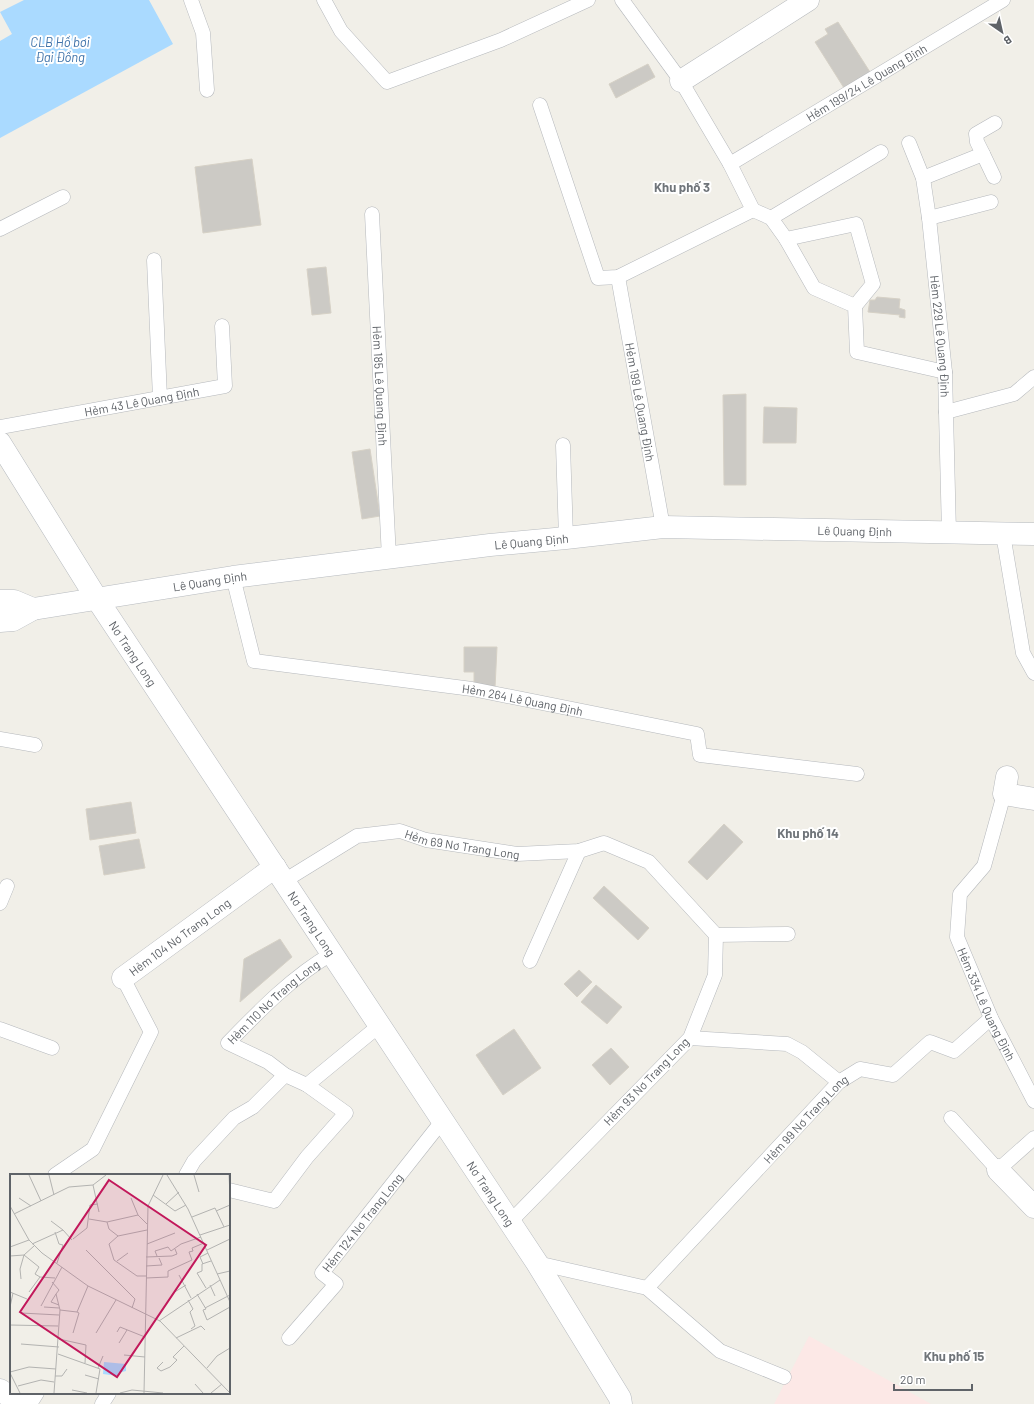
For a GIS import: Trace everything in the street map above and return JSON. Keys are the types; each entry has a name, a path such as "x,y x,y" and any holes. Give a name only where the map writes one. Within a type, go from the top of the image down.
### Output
{"main road":[{"path":"681,81 808,0"},
{"name":"Nơ Trang Long","path":"0,443 97,599 538,1263 620,1398 621,1404"},
{"name":"Lê Quang Định","path":"0,621 13,620 33,609 233,578 490,545 663,527 1034,534"},
{"path":"0,601 14,601 33,609"},
{"name":"Hẻm 334 Lê Quang Định","path":"1005,786 1034,799"},
{"name":"Hẻm 104 Nơ Trang Long","path":"123,978 280,874"},
{"path":"998,1170 1034,1207"},
{"path":"0,1390 21,1404"}],"lane":[{"path":"191,0 203,33 207,90"},
{"path":"324,0 341,31 387,82 501,40 588,0"},
{"path":"622,0 681,81 730,164 753,210 770,218 786,239 814,288 855,306"},
{"name":"Hẻm 199/24 Lê Quang Định","path":"730,164 1003,0"},
{"path":"540,105 598,278 618,277 753,210"},
{"path":"994,177 977,142 976,134 995,123"},
{"name":"Hẻm 229 Lê Quang Định","path":"909,143 923,178 929,218 944,372 949,533"},
{"path":"770,218 881,152"},
{"path":"923,178 983,154"},
{"path":"0,229 63,197"},
{"path":"929,218 991,202"},
{"name":"Hẻm 185 Lê Quang Định","path":"372,214 389,558"},
{"path":"786,239 856,224 873,284 855,306 857,352 944,372"},
{"path":"154,260 160,398"},
{"name":"Hẻm 199 Lê Quang Định","path":"618,277 663,527"},
{"name":"Hẻm 43 Lê Quang Định","path":"0,427 225,386 222,326"},
{"path":"946,412 1014,394 1034,377"},
{"path":"564,445 566,538"},
{"path":"1003,534 1023,653 1034,673"},
{"name":"Hẻm 264 Lê Quang Định","path":"233,578 254,661 472,689 697,734 700,755 857,774"},
{"path":"0,739 35,745"},
{"name":"Hẻm 334 Lê Quang Định","path":"1005,786 984,866 960,894 957,937 991,1018 1034,1101"},
{"name":"Hẻm 69 Nơ Trang Long","path":"280,874 357,836 400,831 426,840 517,854 579,851 604,843 649,862 716,935"},
{"path":"530,961 579,851"},
{"path":"0,903 7,886"},
{"path":"716,935 788,934"},
{"name":"Hẻm 93 Nơ Trang Long","path":"510,1222 690,1038 714,975 716,935"},
{"name":"Hẻm 110 Nơ Trang Long","path":"285,1075 268,1062 228,1044 283,989 319,961 333,953"},
{"name":"Hẻm 104 Nơ Trang Long","path":"56,1174 93,1149 151,1032 123,978"},
{"name":"Hẻm 99 Nơ Trang Long","path":"647,1288 839,1082 860,1069 893,1075 930,1042 954,1052 991,1018"},
{"path":"307,1084 380,1025"},
{"path":"0,1029 52,1048"},
{"path":"690,1038 787,1044 802,1052 839,1082"},
{"path":"187,1174 194,1160 234,1118 253,1107 285,1075 307,1084 346,1113 307,1157 274,1201 230,1190"},
{"path":"951,1118 998,1170 1034,1138"},
{"name":"Hẻm 124 Nơ Trang Long","path":"289,1338 336,1284 322,1273 443,1120"},
{"path":"538,1263 647,1288 720,1351 784,1377"},
{"path":"30,1404 36,1394"},
{"path":"102,1404 108,1394"}],"shaded area":[{"path":"809,1336 931,1404 774,1404"}],"water":[{"name":"CLB Hồ bơi Đại Đồng","path":"24,0 149,0 173,44 0,138 0,41 12,34 0,12"}],"building":[{"path":"838,22 870,72 844,88 815,42 828,34 825,29"},
{"path":"648,64 655,77 616,98 609,84"},
{"path":"252,159 261,225 203,233 195,167"},
{"path":"326,267 331,313 312,315 307,269"},
{"path":"877,297 900,299 899,308 905,310 905,318 899,317 900,315 868,312 870,300 875,300"},
{"path":"746,394 746,485 724,485 723,395"},
{"path":"764,407 797,408 796,443 763,443"},
{"path":"370,449 380,516 362,519 352,452"},
{"path":"464,647 497,647 495,688 474,687 474,672 464,672"},
{"path":"131,802 136,833 90,840 86,809"},
{"path":"724,824 743,842 707,880 688,862"},
{"path":"139,839 145,868 104,875 99,846"},
{"path":"604,886 649,928 638,940 593,898"},
{"path":"280,939 292,957 240,1002 244,959"},
{"path":"579,970 592,982 577,997 564,984"},
{"path":"596,985 622,1007 607,1024 581,1002"},
{"path":"514,1029 541,1068 503,1095 476,1055"},
{"path":"611,1048 629,1067 610,1085 592,1065"}],"district":[{"name":"Khu phố 3","path":"682,187"},
{"name":"Khu phố 14","path":"808,833"},
{"name":"Khu phố 15","path":"954,1356"}]}
